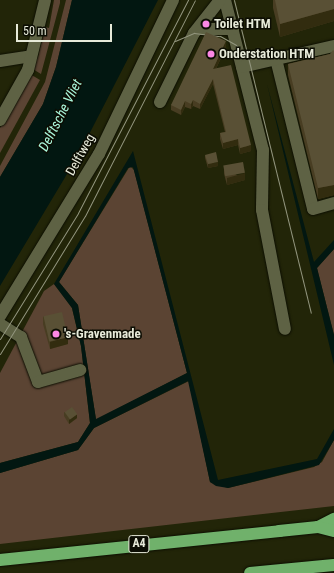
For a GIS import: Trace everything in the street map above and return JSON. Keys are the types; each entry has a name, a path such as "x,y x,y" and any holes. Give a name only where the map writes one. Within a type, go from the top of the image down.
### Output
{"highway":[{"name":"A4","path":"0,560 318,527 334,519"},
{"name":"A4","path":"318,527 332,531"},
{"path":"250,573 334,565"}],"street":[{"path":"0,120 28,70 30,56 44,15 45,0"},
{"name":"Delftweg","path":"0,316 99,154 173,0"},
{"path":"160,102 199,29 220,0"},
{"path":"225,0 263,150 262,210 285,329"},
{"path":"199,29 233,29"},
{"path":"242,67 334,46"},
{"path":"0,61 30,56"},
{"path":"276,59 313,209 334,203"},
{"path":"0,324 21,337 38,382 80,370"}],"shaded area":[{"path":"54,0 60,0 60,3 41,74 31,68 38,57 45,27 49,28"},
{"path":"66,0 72,0 56,67 43,104 0,177 0,166 45,82"},
{"path":"30,74 40,80 0,153 0,128"},
{"path":"130,166 134,170 187,373 96,420 78,305 59,282"},
{"path":"334,249 334,335 317,268"},
{"path":"54,284 72,308 81,346 90,423 78,442 0,463 0,373 44,291"},
{"path":"189,381 210,482 228,488 314,467 322,462 334,440 334,506 0,544 0,473 78,450 94,428"}],"water":[{"name":"Delftsche Vliet","path":"72,0 158,0 79,154 0,286 0,177 43,104 56,67"},
{"path":"267,84 314,262 334,240 334,249 317,268 334,335 334,365"},
{"path":"133,151 218,480 317,459 334,429 334,440 319,465 228,488 216,486 210,482 188,381 94,428 78,450 0,473 0,463 78,442 90,423 81,346 72,308 54,284","holes":["133,167 187,373 96,419 78,305 59,282 128,168"]}],"building":[{"path":"275,0 334,0 334,9 280,24"},
{"path":"206,32 226,41 213,69 231,65 251,145 240,148 238,139 223,143 220,133 226,132 213,79 200,104 193,100 191,104 185,101 181,110 171,105"},
{"path":"333,50 334,185 318,188 288,64 330,54"},
{"path":"216,152 218,162 208,164 205,155"},
{"path":"243,162 245,173 225,176 223,165"},
{"name":"'s-Gravenmade","path":"62,312 68,337 49,342 43,316"},
{"path":"72,407 77,414 70,420 65,412"}],"tram line":[{"path":"0,339 78,213 188,0"},
{"path":"0,354 85,216 195,0"},
{"path":"234,0 311,313"},
{"path":"175,41 194,33 220,36 236,45 246,58"}],"place":[{"name":"Toilet HTM","path":"206,24"},
{"name":"Onderstation HTM","path":"211,54"},
{"name":"'s-Gravenmade","path":"56,334"}]}
